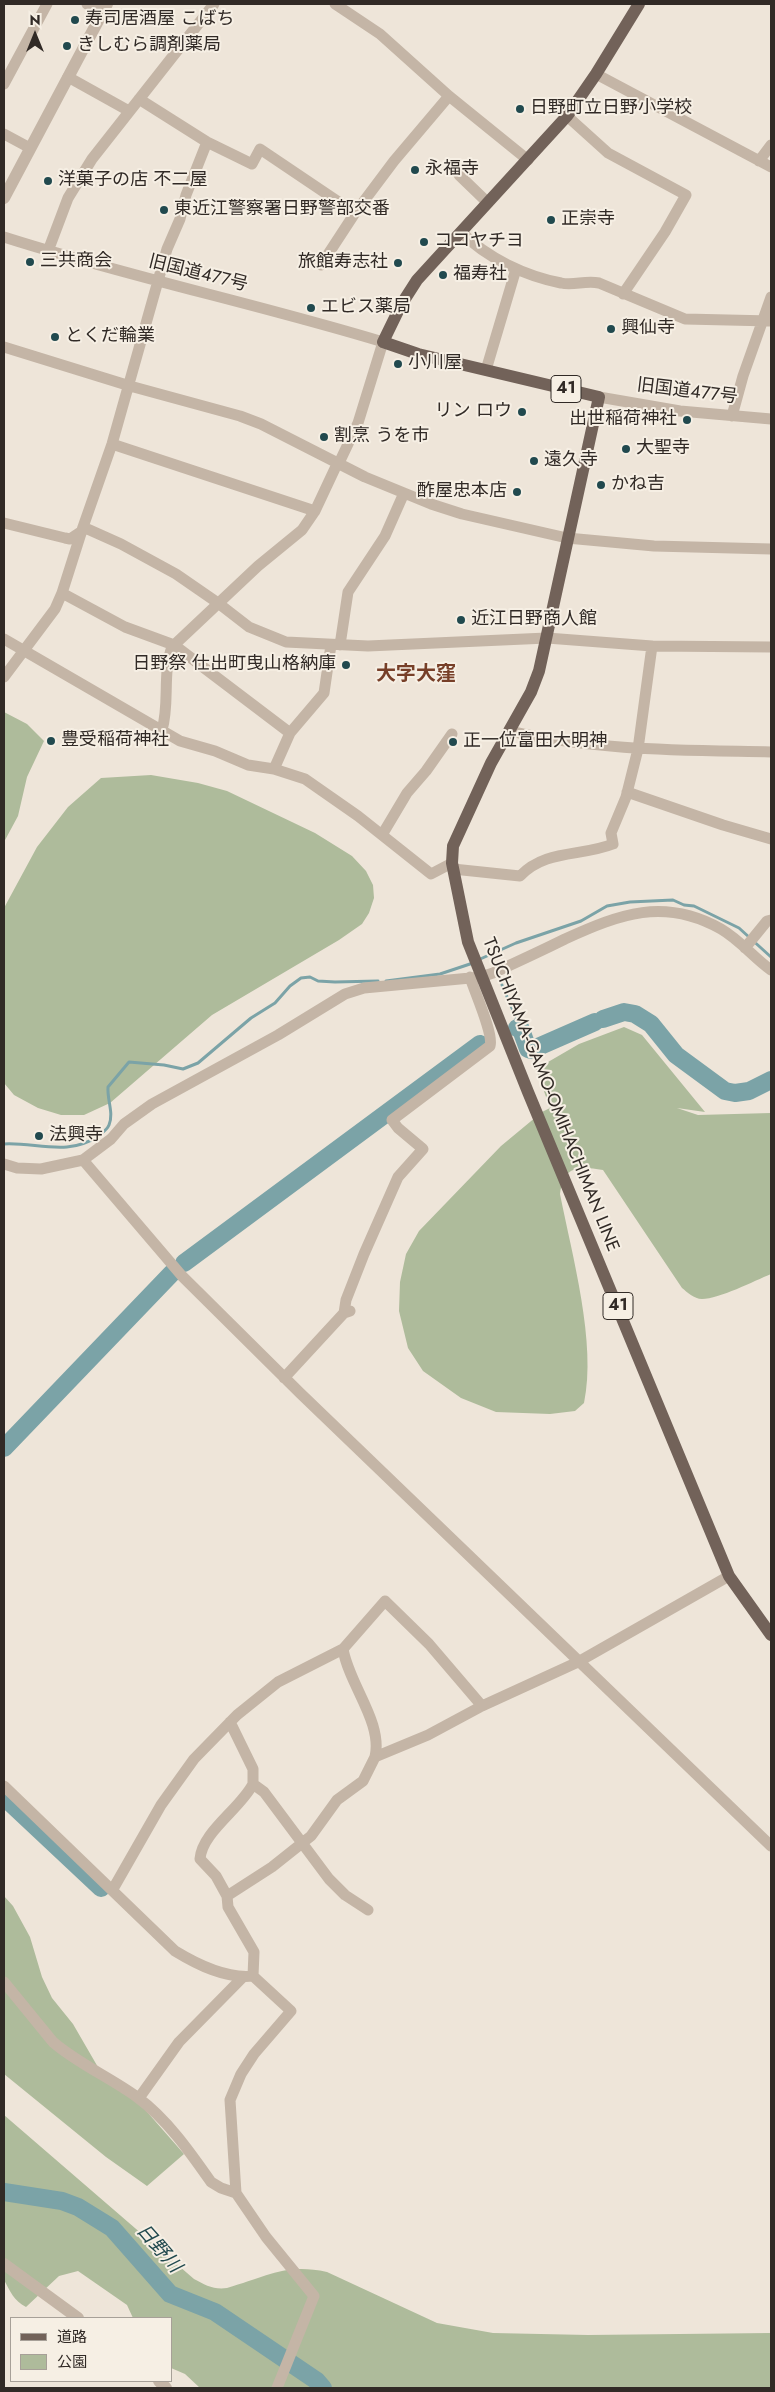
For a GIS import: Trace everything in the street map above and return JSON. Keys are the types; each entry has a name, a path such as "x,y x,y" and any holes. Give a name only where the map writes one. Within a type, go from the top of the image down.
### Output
{"main road":[{"path":"383,342 401,305 417,280 567,116 640,4"},
{"name":"41","path":"383,342 418,354 599,397"},
{"name":"TSUCHIYAMA-GAMO-OMIHACHIMAN LINE","path":"599,397 567,538 547,638 534,685 491,763 458,832 453,846 452,866 476,975 729,1576 771,1635"}],"street":[{"path":"4,84 47,4"},
{"path":"4,198 105,8 87,4"},
{"path":"48,251 68,198 92,159 214,4"},
{"path":"335,4 380,34 449,96 528,160"},
{"path":"596,74 771,167"},
{"path":"68,77 130,111"},
{"path":"321,265 394,161 449,96"},
{"path":"139,99 207,142 252,164 260,149 355,214"},
{"path":"567,116 608,153 686,195 665,232 624,294"},
{"path":"4,134 30,148"},
{"path":"4,676 55,608 62,593 130,386 167,249 180,220 186,195 207,142"},
{"path":"759,161 771,145"},
{"path":"459,175 488,203"},
{"path":"461,232 516,269 563,284 578,285 588,281 599,283 689,320 709,318 767,320"},
{"name":"旧国道477号","path":"4,237 158,283 310,320 383,342"},
{"path":"486,370 516,269"},
{"path":"732,416 738,390 767,320 771,297"},
{"path":"162,730 167,663 174,645 218,603 302,530 315,511 358,423 383,342"},
{"path":"4,347 130,386 240,416 404,493 462,514 567,538 654,546 771,549"},
{"name":"旧国道477号","path":"599,397 680,410 771,419"},
{"path":"112,444 315,511"},
{"path":"274,769 290,733 324,693 348,592 385,536 404,493"},
{"path":"4,523 70,539 82,529"},
{"path":"82,529 121,544 176,574 249,627 262,634 286,642 336,645 404,645 547,638 652,646 771,647"},
{"path":"62,593 125,627 174,645 290,733"},
{"path":"4,639 180,741 215,751 248,765 274,769 305,779 382,835 431,874 452,866 520,876 531,865 550,858 599,850 612,844 611,833 627,792 638,749 652,646"},
{"path":"510,731 583,744 638,749 771,752"},
{"path":"382,835 407,793 426,771 452,734"},
{"path":"627,792 723,825 771,839"},
{"path":"4,1164 17,1168 41,1169 83,1160 111,1140 124,1124 152,1104 278,1035 345,994 364,988 493,974 599,924 622,916 647,911 682,914 707,922 747,946 771,970"},
{"path":"747,946 767,921 771,920"},
{"path":"284,1378 347,1312 346,1300 356,1272 398,1178 423,1149 398,1128 392,1120 490,1046 489,1032 476,975"},
{"path":"83,1160 182,1276 284,1378 771,1846"},
{"path":"376,1757 428,1735 482,1706 578,1662 729,1576"},
{"path":"113,1889 149,1825 182,1774 230,1722 278,1682 343,1649 385,1601 422,1638 482,1706"},
{"path":"228,1896 304,1843 337,1800 363,1781 376,1757 378,1748 376,1732 352,1678 343,1649"},
{"path":"139,2098 179,2042 248,1976 254,1952 228,1907 228,1896 216,1876 200,1859 209,1836 246,1798 253,1784 253,1769 230,1722"},
{"path":"253,1784 264,1792 336,1888 368,1910"},
{"path":"4,1786 113,1889 175,1951 210,1969 248,1976 291,2011 254,2054 241,2074 230,2100 236,2193 261,2230 314,2296 277,2388"},
{"path":"4,1982 62,2049 139,2098 168,2126 211,2182 236,2193"},
{"path":"4,2264 77,2317"}],"green space":[{"path":"4,712 27,724 44,741 27,777 18,816 4,842"},
{"path":"151,775 198,783 227,791 315,833 352,856 366,871 373,885 374,898 369,913 362,924 339,940 212,1015 110,1103 84,1115 61,1115 38,1108 14,1095 4,1083 4,908 37,847 68,807 101,778"},
{"path":"624,1027 642,1035 705,1112 677,1108 698,1115 771,1113 771,1274 718,1296 702,1299 693,1297 682,1288 603,1170 579,1168 573,1170 565,1178 560,1194 576,1271 585,1327 587,1380 584,1403 575,1411 550,1414 496,1412 461,1398 423,1371 408,1348 399,1311 400,1282 406,1254 419,1231 501,1146 542,1112 550,1108 536,1069 579,1044"},
{"path":"4,1896 13,1906 30,1937 42,1977 52,1998 73,2024 106,2081 141,2105 184,2154 147,2186 106,2157 4,2074"},
{"path":"4,2115 194,2279 210,2286 227,2288 276,2272 299,2269 312,2270 327,2272 437,2323 493,2333 588,2335 771,2333 771,2388 200,2388 185,2374 172,2368 172,2317 133,2317 127,2305 78,2271 59,2276 26,2307 18,2302 4,2280"}],"waterway":[{"path":"478,960 516,943 581,921 607,906 630,902 673,900 684,905 694,906 739,928 771,957"},
{"path":"386,981 440,974 473,963"},
{"path":"4,1144 64,1147 75,1146 98,1136 109,1125 111,1111 108,1087 129,1062 164,1065 183,1069 198,1063 251,1018 275,1003 290,986 301,978 310,977 318,981 335,982 378,981"},
{"path":"502,985 520,1027"},
{"path":"603,1019 624,1012 635,1014 651,1024 676,1055 725,1091 735,1093 749,1091 771,1080"},
{"path":"517,1028 520,1027 528,1049 531,1050 595,1022"},
{"path":"184,1263 480,1044"},
{"path":"4,1448 172,1273"},
{"path":"4,1797 101,1888"},
{"name":"日野川","path":"4,2192 62,2201 78,2207 112,2228 170,2294 215,2312 317,2381 323,2388"}],"place":[{"name":"寿司居酒屋 こばち","path":"75,20"},
{"name":"きしむら調剤薬局","path":"67,46"},
{"name":"日野町立日野小学校","path":"520,109"},
{"name":"永福寺","path":"415,170"},
{"name":"洋菓子の店 不二屋","path":"48,181"},
{"name":"東近江警察署日野警部交番","path":"164,210"},
{"name":"正崇寺","path":"551,220"},
{"name":"ココヤチヨ","path":"424,242"},
{"name":"三共商会","path":"30,262"},
{"name":"旅館寿志社","path":"398,263"},
{"name":"福寿社","path":"443,275"},
{"name":"エビス薬局","path":"311,308"},
{"name":"興仙寺","path":"611,329"},
{"name":"とくだ輪業","path":"55,337"},
{"name":"小川屋","path":"398,364"},
{"name":"リン ロウ","path":"522,412"},
{"name":"出世稲荷神社","path":"687,420"},
{"name":"割烹 うを市","path":"324,437"},
{"name":"大聖寺","path":"626,449"},
{"name":"遠久寺","path":"534,461"},
{"name":"かね吉","path":"601,485"},
{"name":"酢屋忠本店","path":"517,492"},
{"name":"近江日野商人館","path":"461,620"},
{"name":"日野祭 仕出町曳山格納庫","path":"346,665"},
{"name":"豊受稲荷神社","path":"51,741"},
{"name":"正一位富田大明神","path":"453,742"},
{"name":"法興寺","path":"39,1136"}],"district":[{"name":"大字大窪","path":"416,675"}]}
